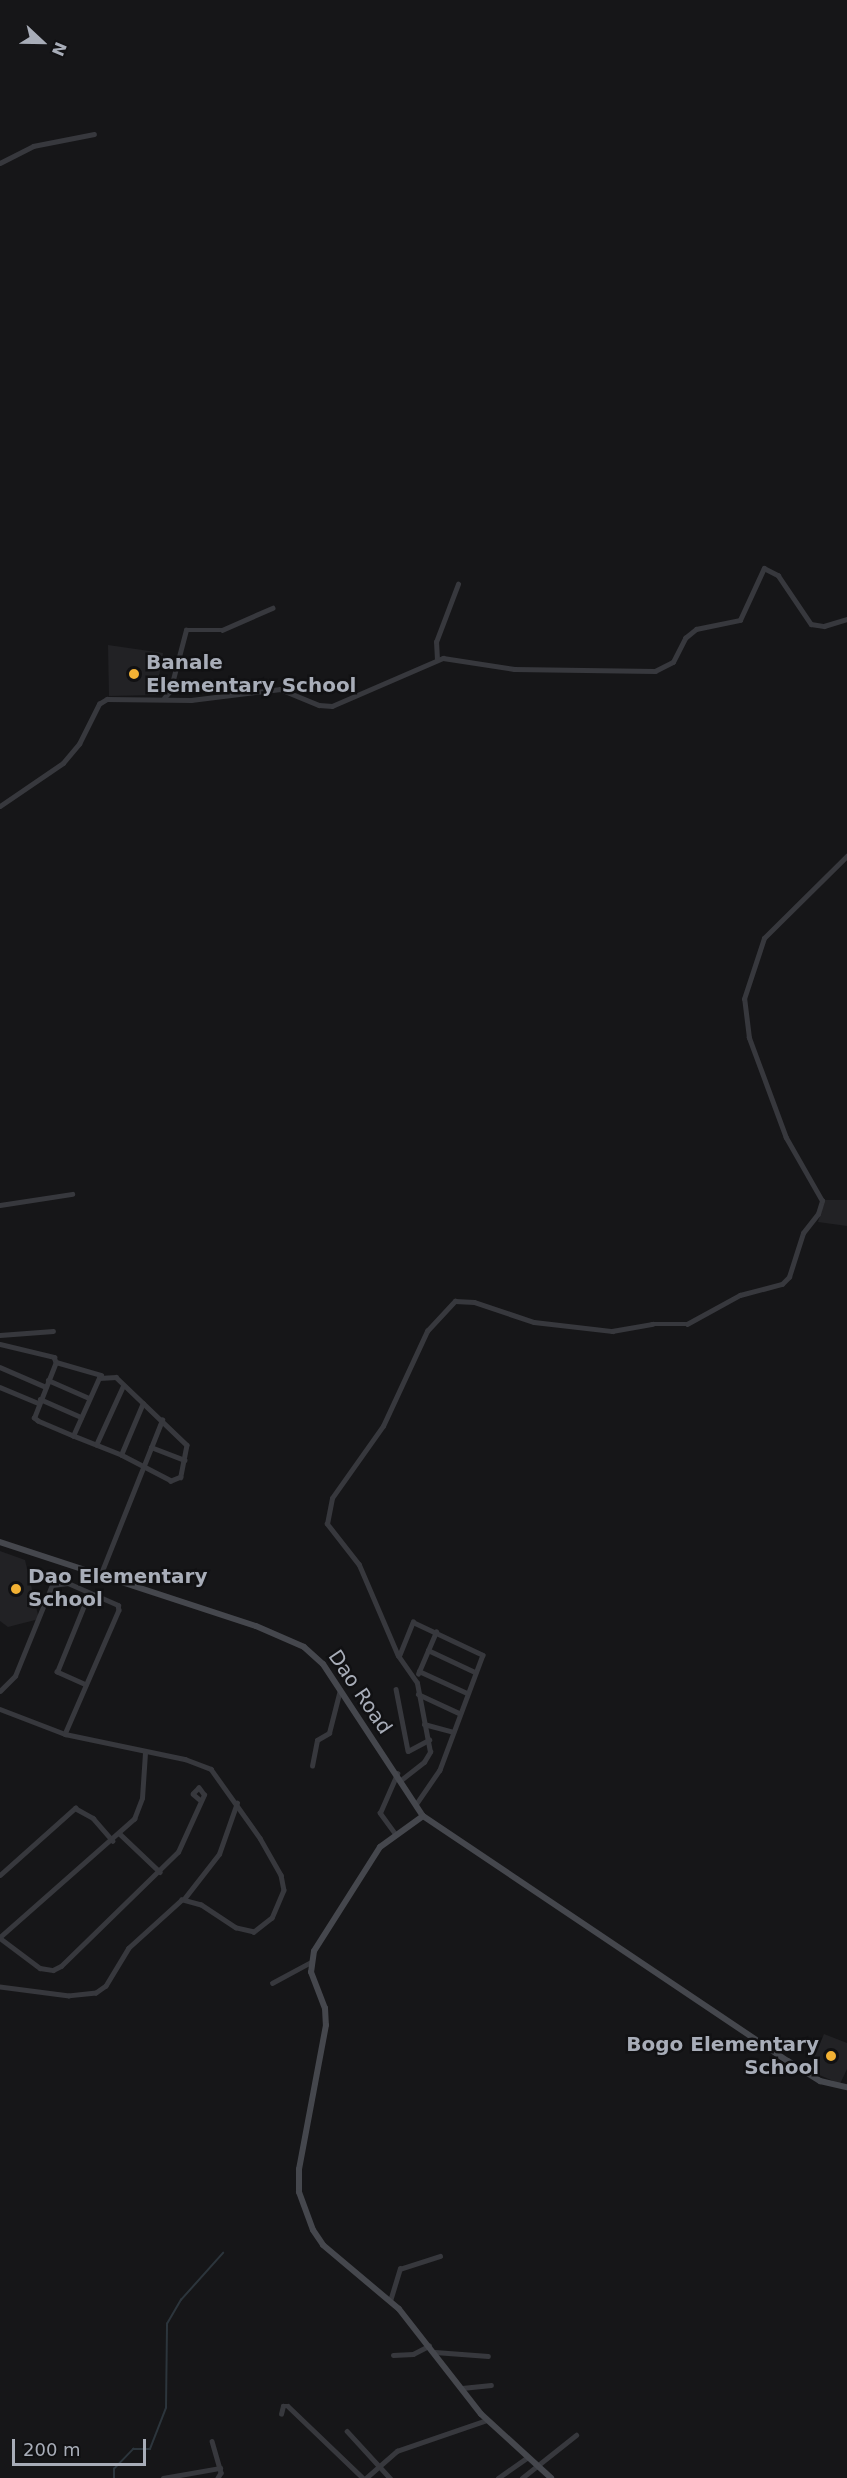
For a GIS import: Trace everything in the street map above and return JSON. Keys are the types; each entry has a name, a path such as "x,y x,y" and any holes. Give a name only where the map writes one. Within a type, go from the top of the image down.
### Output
{"street":[{"path":"0,163 33,146 93,134"},
{"path":"0,806 63,763 79,744 102,700 164,698 191,700 280,689 319,705 332,706 437,660 514,669 663,669 673,662 685,638 696,629 740,620 764,568 778,575 811,624 824,626 847,619"},
{"path":"437,660 436,642 458,585"},
{"path":"164,698 170,691 186,630 222,630 272,608"},
{"path":"416,1679 398,1656 359,1564 326,1518 333,1498 383,1426 427,1331 448,1305 463,1300 534,1322 612,1331 652,1324 687,1324 741,1295 771,1289 789,1277 803,1233 818,1214 822,1201 786,1138 747,1032 744,999 764,938 847,856"},
{"path":"0,1205 72,1194"},
{"path":"0,1335 53,1331"},
{"path":"0,1344 54,1357 56,1362 116,1377 188,1447 178,1481 35,1420 39,1401 56,1362"},
{"path":"0,1367 46,1387"},
{"path":"73,1436 101,1375"},
{"path":"48,1380 89,1398"},
{"path":"96,1445 123,1386"},
{"path":"0,1387 81,1417"},
{"path":"121,1455 143,1403"},
{"path":"100,1576 162,1420"},
{"path":"151,1447 185,1460"},
{"name":"Dao Road","path":"0,1542 291,1640 314,1653 423,1816"},
{"path":"0,1691 15,1676 52,1585 62,1582 119,1607 65,1734"},
{"path":"86,1685 57,1672 89,1593"},
{"path":"398,1656 411,1622 481,1652 476,1672 466,1693 435,1780 416,1805"},
{"path":"395,1834 380,1813 399,1777 428,1757 429,1740 416,1679 436,1632"},
{"path":"428,1650 476,1672"},
{"path":"419,1671 466,1693"},
{"path":"396,1689 408,1751 429,1740"},
{"path":"312,1766 317,1740 328,1733 340,1690"},
{"path":"418,1694 459,1713"},
{"path":"0,1709 65,1734 204,1765 222,1780 281,1875 284,1890 278,1908 265,1925 250,1933 184,1899"},
{"path":"424,1724 453,1732"},
{"path":"145,1753 141,1806 120,1834 0,1937 40,1968 56,1969 160,1872 182,1845 200,1799"},
{"path":"0,1987 69,1996 96,1993 106,1986 129,1948 184,1899 219,1854 237,1803"},
{"path":"0,1875 75,1808 93,1818 112,1841"},
{"path":"551,2478 487,2420 435,2352 390,2301 323,2245 301,2201 299,2169 326,2025 325,2008 311,1962 320,1939 377,1852 395,1834 423,1816 788,2061 820,2081 847,2087"},
{"path":"120,1834 160,1872"},
{"path":"272,1983 311,1962"},
{"path":"390,2301 399,2269 440,2256"},
{"path":"393,2355 413,2355 429,2346"},
{"path":"435,2352 488,2356"},
{"path":"462,2388 491,2385"},
{"path":"281,2414 283,2406 288,2406 364,2478 393,2453 416,2442 487,2420"},
{"path":"346,2431 390,2478"},
{"path":"522,2478 576,2435"},
{"path":"212,2442 220,2468 218,2478"},
{"path":"498,2478 527,2458"},
{"path":"163,2478 220,2468"}],"shaded area":[{"name":"Banale Elementary School","path":"108,645 163,653 156,695 109,696"},
{"path":"825,1200 847,1200 847,1226 818,1222"},
{"name":"Dao Elementary School","path":"0,1551 25,1560 39,1619 8,1627 0,1621"},
{"name":"Bogo Elementary School","path":"824,2034 847,2043 847,2069 840,2084 808,2070"}],"waterway":[{"path":"114,2478 114,2469 133,2449 150,2449 166,2408 167,2324 181,2300 223,2253"}],"place":[{"name":"Banale Elementary School","path":"134,674"},
{"name":"Dao Elementary School","path":"16,1589"},
{"name":"Bogo Elementary School","path":"831,2056"}]}
